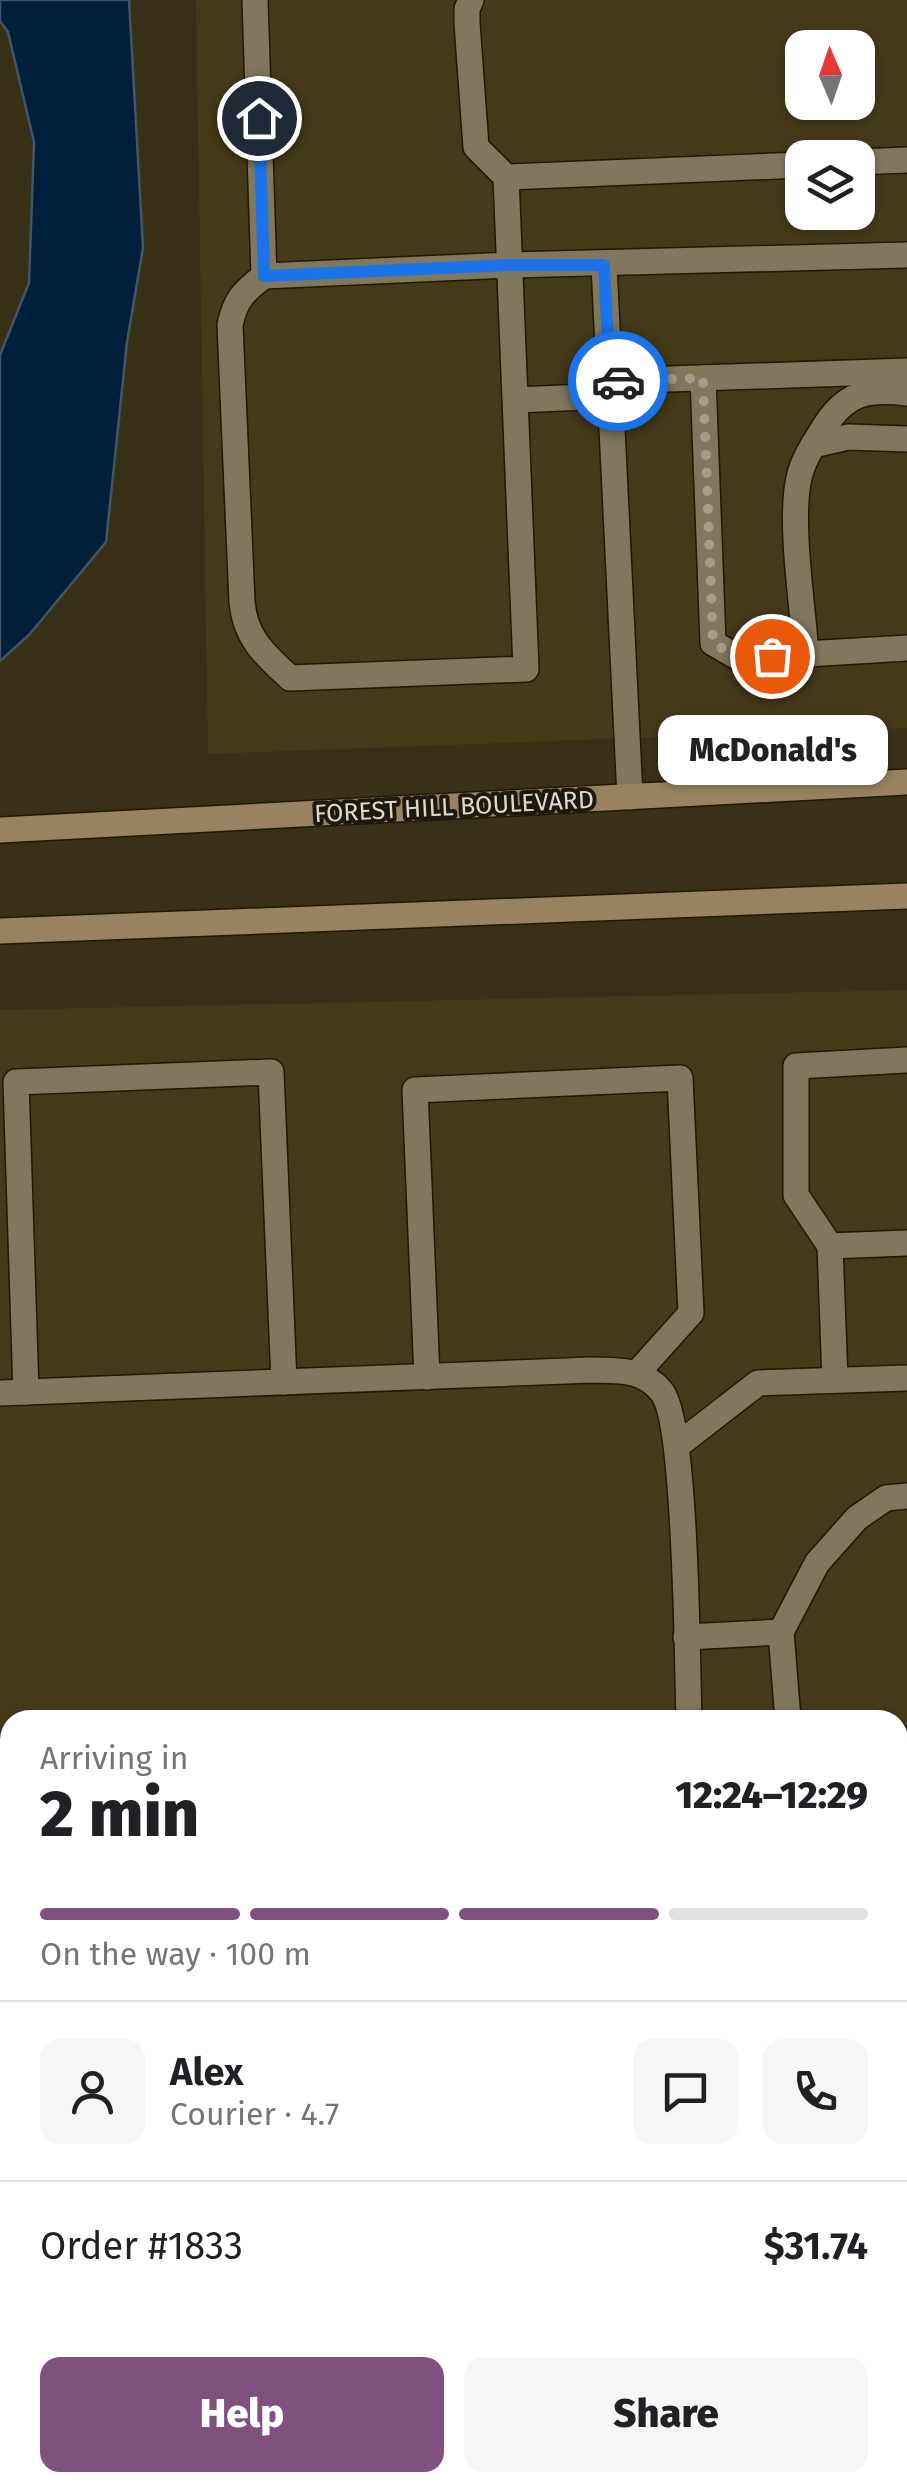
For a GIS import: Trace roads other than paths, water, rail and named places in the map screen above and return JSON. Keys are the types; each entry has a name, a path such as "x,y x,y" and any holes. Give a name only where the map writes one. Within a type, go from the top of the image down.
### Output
{"main road":[{"name":"FOREST HILL BOULEVARD","path":"0,830 907,782"},
{"path":"0,931 907,896"}],"lane":[{"path":"254,0 264,276"},
{"path":"471,0 467,23 476,147 506,177 511,265 526,669 290,678 257,648 244,622 230,325 234,302 246,288 264,276 511,265 907,255"},
{"path":"875,161 907,160"},
{"path":"506,177 785,165"},
{"path":"604,265 630,797"},
{"path":"516,400 703,378 907,371"},
{"path":"703,378 713,643 739,658 907,648"},
{"path":"806,655 796,493 804,460 830,416 861,392 907,393"},
{"path":"813,445 848,437 907,439"},
{"path":"835,1380 830,1246 796,1195 796,1066 907,1060"},
{"path":"284,1382 271,1072 16,1082 13,1393 590,1370 638,1372 664,1393 678,1445 690,1710"},
{"path":"427,1377 414,1090 680,1078 691,1313 638,1372"},
{"path":"830,1246 907,1243"},
{"path":"678,1445 758,1383 907,1378"},
{"path":"787,1710 781,1632 818,1562 857,1518 886,1498 907,1496"},
{"path":"686,1637 781,1632"}],"water":[{"path":"0,0 129,0 143,248 127,342 106,542 29,635 0,661 0,355 29,283 34,142 8,32 0,21"}],"place":[{"name":"McDonald's","path":"772,656"}]}
